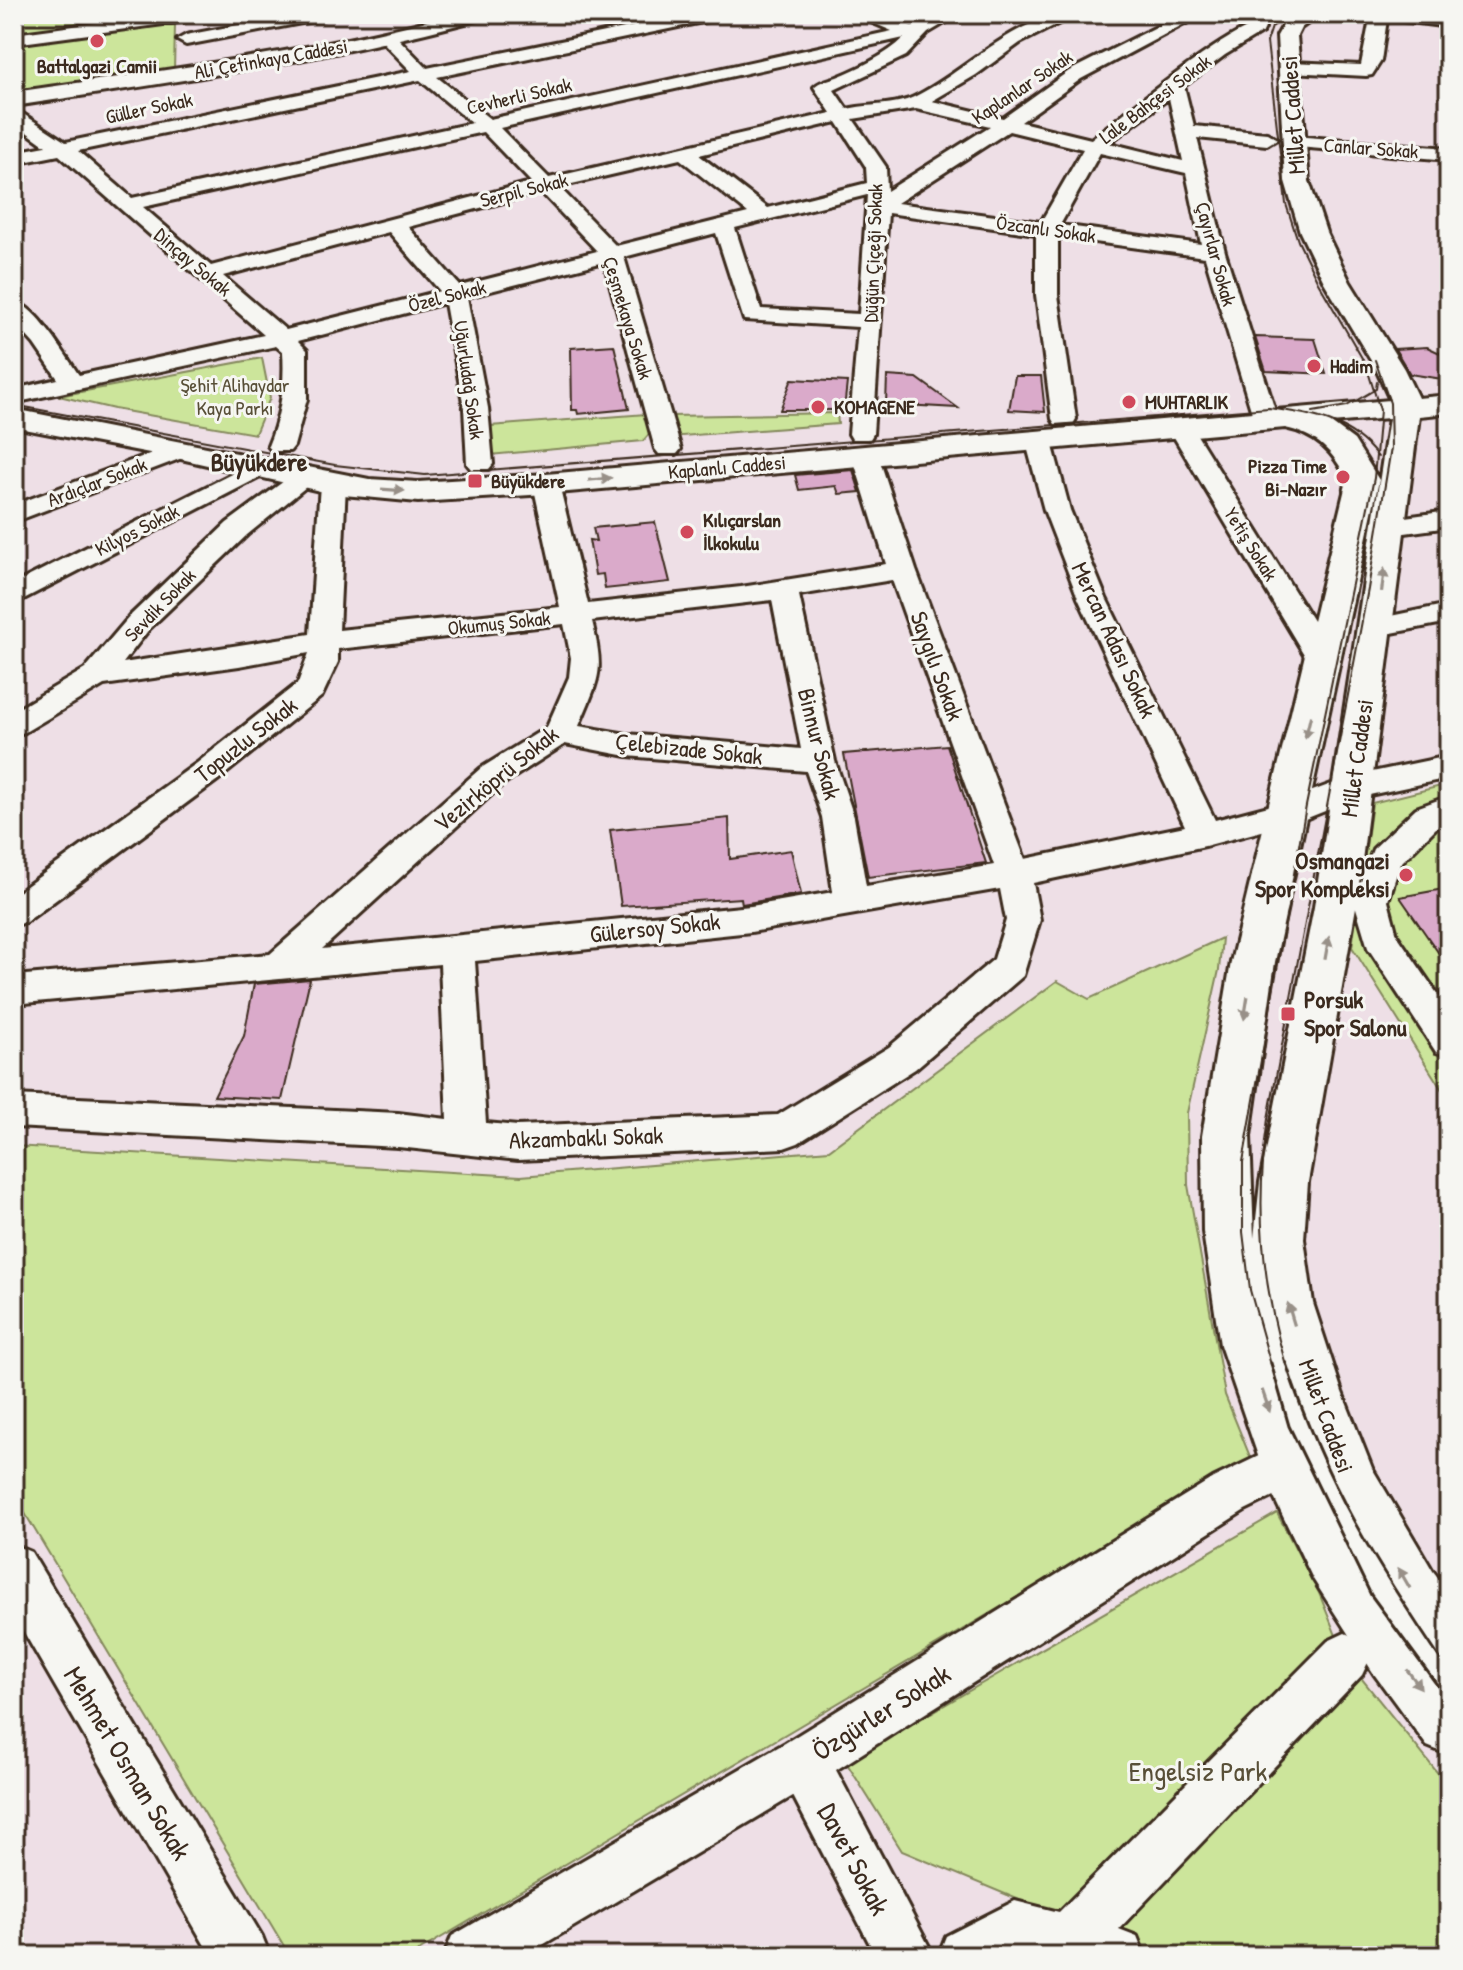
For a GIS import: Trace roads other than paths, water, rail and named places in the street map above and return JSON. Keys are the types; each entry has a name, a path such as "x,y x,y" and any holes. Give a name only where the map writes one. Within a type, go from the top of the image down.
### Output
{"main road":[{"name":"Ali Çetinkaya Caddesi","path":"14,99 186,73 398,35 477,14"},
{"name":"Millet Caddesi","path":"1276,148 1256,34 1287,36 1293,24 1311,14"},
{"name":"Millet Caddesi","path":"1266,112 1276,148 1297,181 1313,232 1337,282 1390,369 1253,962 1226,1136 1228,1232 1246,1345 1288,1465 1334,1558 1395,1653 1449,1724"},
{"path":"1308,280 1322,307"},
{"name":"Kaplanlı Caddesi","path":"14,397 271,456 319,481 418,492 546,484 1064,419 1270,414"},
{"name":"Millet Caddesi","path":"1382,400 1390,527 1335,907 1284,1182 1279,1239 1287,1303 1315,1392 1351,1486 1412,1592 1449,1641"},
{"name":"Kaplanlı Caddesi","path":"14,418 181,450 411,466 480,464 668,449 1038,439 1180,427 1382,400 1447,404"},
{"path":"1270,414 1311,423 1332,436 1346,448 1363,480"}],"street":[{"path":"186,40 323,14"},
{"name":"Çeşmekaya Sokak","path":"390,14 398,35 423,74 489,127 612,254 668,449"},
{"name":"Güller Sokak","path":"14,158 717,14"},
{"path":"860,14 917,30 952,14"},
{"path":"916,103 970,71 1014,39 1069,14"},
{"path":"1192,14 1366,71 1372,61 1379,14"},
{"name":"Kaplanlar Sokak","path":"877,196 1007,124 1075,75 1192,14"},
{"path":"1387,14 1449,22"},
{"path":"14,39 187,15 186,73"},
{"name":"Düğün Çiçeği Sokak","path":"863,444 876,167 823,87 843,81 900,52 917,30"},
{"name":"Cevherli Sokak","path":"126,205 917,30"},
{"name":"Lale Bahçesi Sokak","path":"1064,419 1047,295 1047,229 1095,145 1219,51 1256,34"},
{"name":"Çayırlar Sokak","path":"1175,86 1214,252 1270,414"},
{"path":"916,103 1193,169"},
{"name":"Serpil Sokak","path":"208,273 547,184 843,116 916,103"},
{"name":"Dinçay Sokak","path":"14,114 64,149 295,350 298,384 290,426 271,456"},
{"name":"Canlar Sokak","path":"1185,131 1276,148 1449,154"},
{"path":"685,153 764,215"},
{"name":"Özel Sokak","path":"14,397 281,338 764,215 877,196"},
{"name":"Özcanlı Sokak","path":"877,196 1047,229 1214,252"},
{"name":"Uğurludağ Sokak","path":"394,224 455,294 476,408 480,464"},
{"path":"724,225 752,315 870,321"},
{"path":"14,308 43,340 73,384"},
{"name":"Yetiş Sokak","path":"1180,427 1323,661"},
{"name":"Mercan Adası Sokak","path":"1038,439 1057,510 1092,598 1205,834"},
{"name":"Saygılı Sokak","path":"863,444 902,570 1014,874"},
{"name":"Ardıçlar Sokak","path":"14,514 181,450"},
{"name":"Kilyos Sokak","path":"14,595 271,456"},
{"name":"Topuzlu Sokak","path":"14,913 208,771 311,689 323,662 325,641 319,481"},
{"name":"Sevdik Sokak","path":"14,725 96,676 140,622 237,529 319,481"},
{"name":"Vezirköprü Sokak","path":"279,967 492,776 560,733 584,677 586,658 546,484"},
{"path":"1390,527 1449,519"},
{"name":"Okumuş Sokak","path":"96,676 239,657 325,641 784,589 902,570"},
{"name":"Binnur Sokak","path":"784,589 819,761 838,817 851,900"},
{"path":"1376,627 1449,613"},
{"name":"Çelebizade Sokak","path":"560,733 627,745 819,761"},
{"name":"Gülersoy Sokak","path":"14,990 279,967 751,919 1014,874 1205,834 1288,813 1353,787 1449,767"},
{"path":"1449,808 1428,816 1385,858 1371,901 1380,938 1449,1041"},
{"name":"Akzambaklı Sokak","path":"14,1111 398,1130 518,1143 784,1131 902,1058 1010,966 1023,920 1014,874"},
{"path":"457,947 467,1138"},
{"name":"Özgürler Sokak","path":"472,1956 803,1761 1229,1494 1288,1465"},
{"name":"Mehmet Osman Sokak","path":"21,1598 242,1956"},
{"path":"966,1956 1015,1928 1093,1949 1345,1658"},
{"name":"Davet Sokak","path":"803,1761 906,1956"}],"tram line":[{"path":"1289,14 1272,27 1267,42 1286,204 1298,241 1366,365 1374,390"},
{"path":"1286,1365 1266,1273 1261,1212 1264,1150 1368,589 1391,448 1390,403 1375,360"},
{"path":"1374,390 1377,382"},
{"path":"1313,412 1347,406 1374,390"},
{"path":"1374,390 1380,410 1376,455"},
{"path":"14,405 335,465 425,475 1269,408 1330,421 1356,435 1376,455"},
{"path":"1271,1365 1250,1290 1243,1232 1243,1162 1306,806 1374,478 1376,455"},
{"path":"1271,1363 1289,1426 1371,1595 1449,1701"},
{"path":"1286,1363 1301,1407 1336,1487 1399,1597 1449,1672"}],"place":[{"name":"Battalgazi Camii","path":"97,41"},
{"name":"Hadim","path":"1314,366"},
{"name":"MUHTARLIK","path":"1129,402"},
{"name":"KOMAGENE","path":"818,407"},
{"name":"Pizza Time Bi-Nazır","path":"1343,477"},
{"name":"Büyükdere","path":"475,481"},
{"name":"Kılıçarslan İlkokulu","path":"687,532"},
{"name":"Osmangazi Spor Kompleksi","path":"1406,875"},
{"name":"Porsuk Spor Salonu","path":"1288,1014"}],"district":[{"name":"Büyükdere","path":"259,462"}],"park label":[{"name":"Şehit Alihaydar Kaya Parkı","path":"235,396"},
{"name":"Engelsiz Park","path":"1198,1771"}]}
